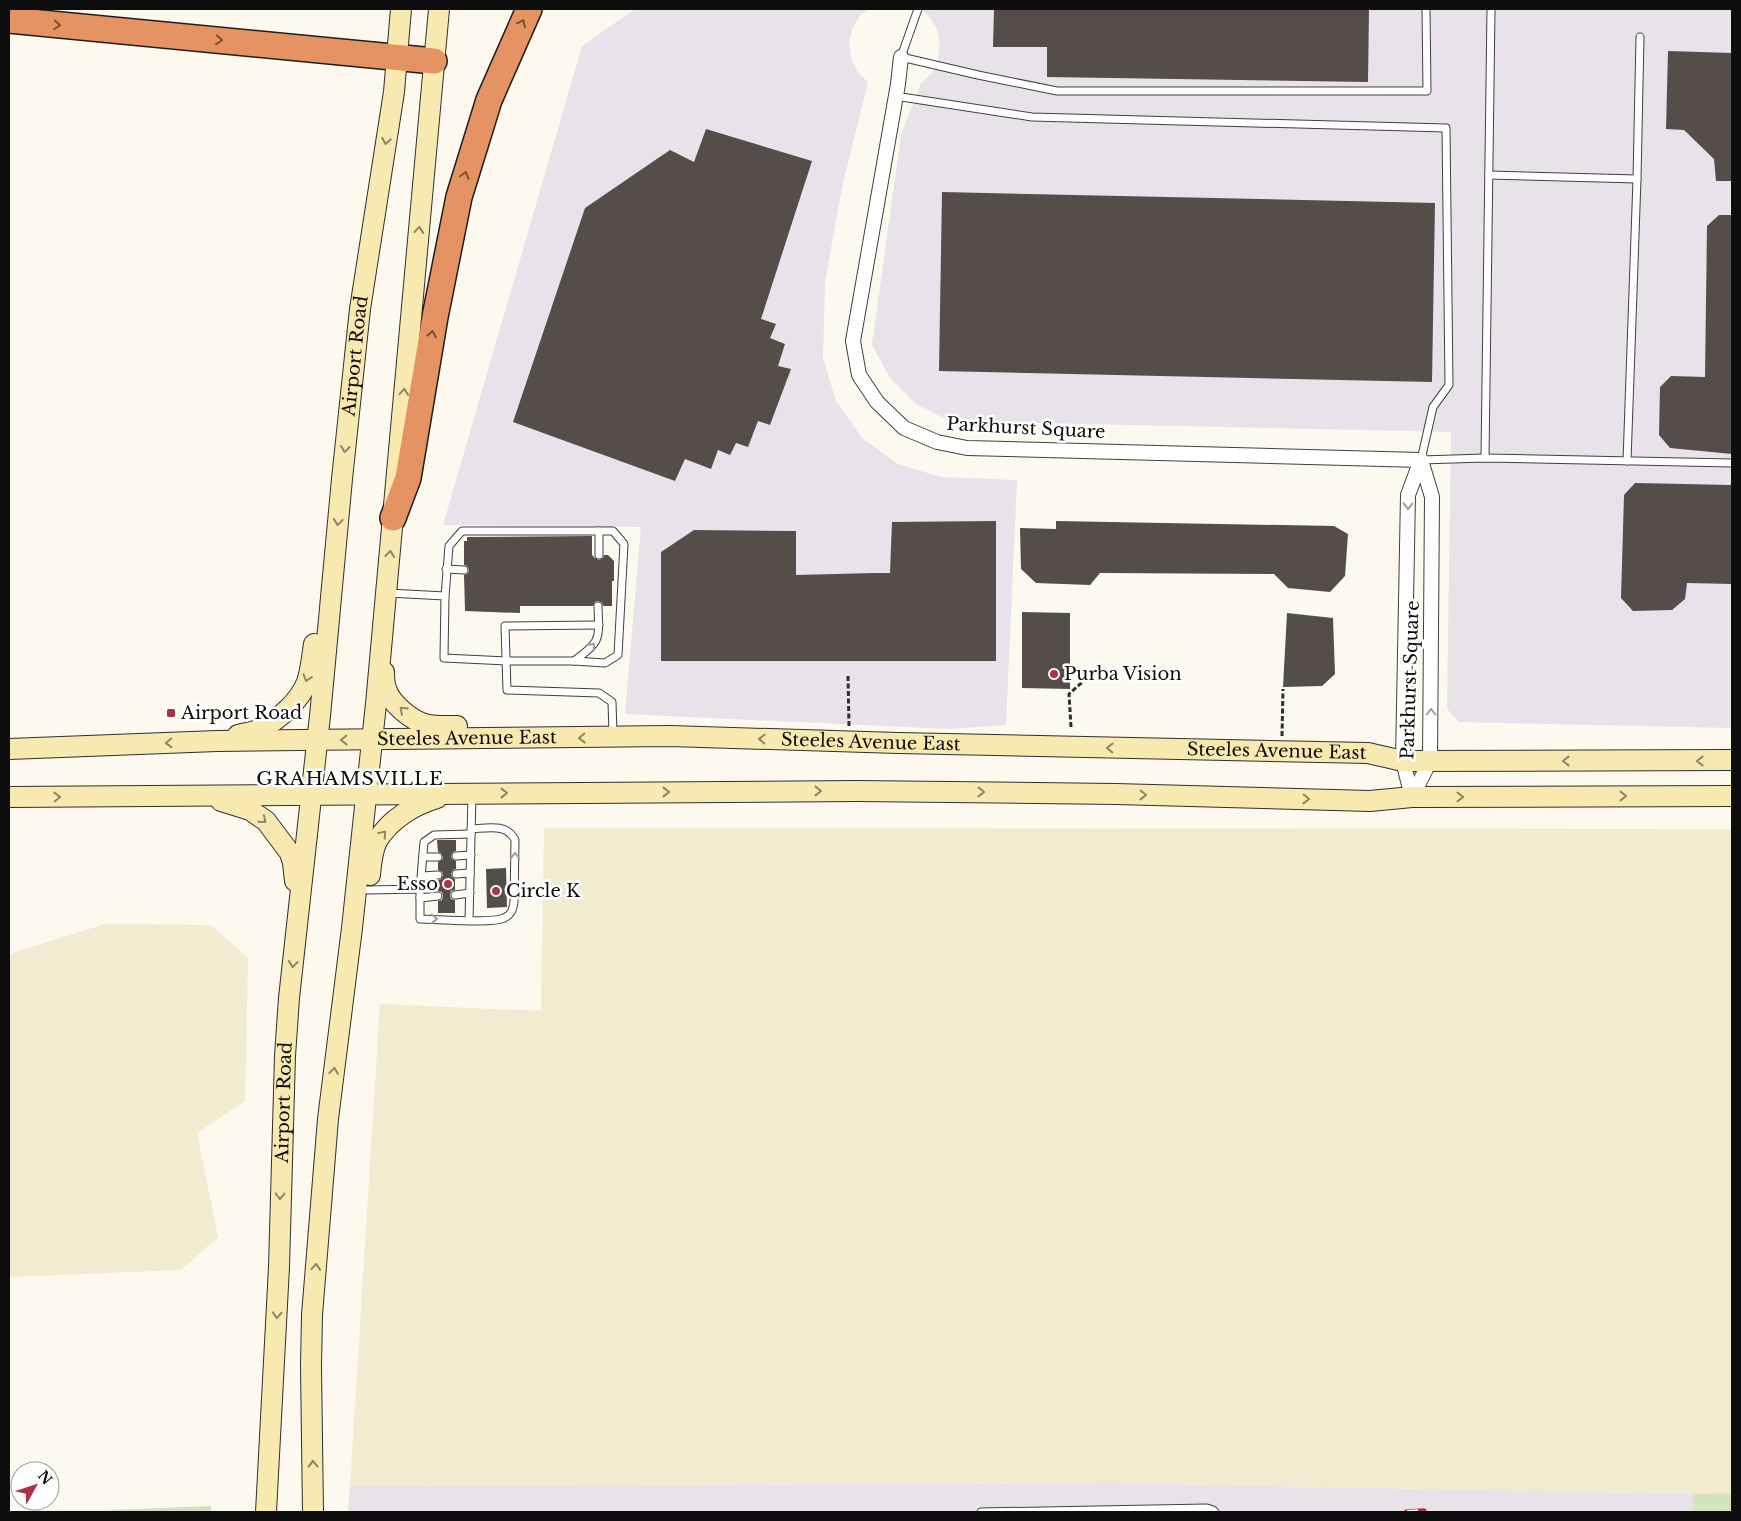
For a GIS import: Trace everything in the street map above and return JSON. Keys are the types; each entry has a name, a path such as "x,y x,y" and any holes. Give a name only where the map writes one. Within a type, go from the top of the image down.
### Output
{"highway":[{"path":"393,518 408,478 440,289 459,197 489,100 529,9"},
{"path":"9,20 434,61"}],"main road":[{"name":"Airport Road","path":"266,1512 279,1266 285,1056 360,309 394,92 401,9"},
{"path":"313,1512 312,1315 328,1119 352,928 372,740 439,9"},
{"path":"217,741 260,729 276,719 297,700 306,684 311,666 320,588 334,564"},
{"path":"382,637 386,689 391,698 407,714 423,724 433,726 475,726 496,739"},
{"name":"Steeles Avenue East","path":"9,749 217,741 670,736 916,744 1368,754 1403,761 1732,760"},
{"path":"9,797 876,791 1370,800 1412,797 1732,796"},
{"path":"352,928 367,903 373,852 377,841 388,828 410,809 431,800 464,793"},
{"path":"202,796 250,810 266,821 284,842 294,863 298,915"}],"street":[{"name":"Parkhurst Square","path":"901,57 898,84 853,341 859,375 877,402 904,428 937,442 967,448 1421,460"},
{"name":"Parkhurst Square","path":"1412,797 1403,761 1408,495 1421,460"},
{"name":"Parkhurst Square","path":"1412,797 1430,761 1432,497 1421,460"}],"lane":[{"path":"918,9 901,57 1057,91 1427,91 1426,9"},
{"path":"1485,458 1491,9"},
{"path":"1628,461 1640,37"},
{"path":"895,96 1032,117 1446,128 1449,385 1433,407 1421,460 1485,458 1732,463"},
{"path":"1489,175 1637,179"},
{"path":"462,531 598,531 613,531 624,544 618,655 605,663 574,661 507,662 444,658 446,569 449,546 462,531"},
{"path":"598,531 599,555"},
{"path":"446,569 464,570"},
{"path":"386,593 445,596"},
{"path":"574,661 590,650 598,638 598,606"},
{"path":"599,625 505,626 507,690 600,692 612,702 613,737"},
{"path":"464,793 471,831 469,920"},
{"path":"498,828 507,830 512,834 515,840 513,910 504,918 497,920 420,919 420,889 424,842 434,835 471,831 498,828"},
{"path":"456,856 471,855"},
{"path":"423,858 438,857"},
{"path":"456,874 470,873"},
{"path":"422,876 438,875"},
{"path":"368,890 420,889"},
{"path":"455,895 470,893"},
{"path":"420,898 438,896"},
{"path":"981,1512 1207,1508 1215,1512"}],"path":[{"path":"1071,726 1069,694 1097,669"},
{"path":"848,676 848,727"},
{"path":"1282,739 1283,689"}],"shaded area":[{"path":"635,9 869,9 861,14 853,27 849,42 851,57 857,71 868,82 843,183 825,281 823,358 836,401 862,438 898,464 941,477 1017,480 1006,725 949,729 625,714 641,527 443,525 582,46"},
{"path":"921,9 1732,9 1732,728 1459,722 1447,709 1451,432 950,421 916,404 890,378 872,345 901,135 921,83 932,73 938,59 940,44 937,29 929,16"},
{"path":"544,828 1732,829 1732,1493 1693,1494 1114,1483 350,1486 380,1004 541,1011"},
{"path":"105,924 211,925 248,958 245,1101 197,1133 218,1237 181,1270 9,1277 9,954"},
{"path":"1114,1483 1693,1494 1693,1512 348,1512 350,1486"},
{"path":"111,1510 111,1512 9,1512 9,1511"}],"green space":[{"path":"1732,1493 1732,1512 1693,1512 1693,1494"},
{"path":"211,1506 211,1512 111,1512 111,1510"}],"building":[{"path":"994,9 1369,9 1368,82 1047,77 1047,47 993,47"},
{"path":"1668,51 1732,53 1732,181 1716,181 1714,159 1684,130 1666,129"},
{"path":"706,129 812,161 761,319 776,324 770,338 785,344 778,366 791,369 770,425 758,421 748,447 736,443 730,455 718,450 711,469 685,459 675,481 513,422 585,208 670,150 694,162"},
{"path":"942,192 1435,203 1432,382 939,371"},
{"path":"1719,215 1732,215 1732,454 1670,448 1659,435 1660,387 1671,376 1705,377 1707,226"},
{"path":"1635,483 1732,485 1732,584 1687,583 1685,599 1672,610 1633,611 1621,598 1624,495"},
{"path":"996,521 996,661 661,661 661,552 694,530 796,531 796,575 890,573 892,522"},
{"path":"1056,521 1334,526 1348,534 1345,576 1330,592 1288,588 1274,574 1100,573 1090,585 1036,583 1021,569 1020,528 1056,529"},
{"path":"592,536 592,555 599,560 604,555 608,555 614,561 612,606 603,606 598,601 593,606 520,606 520,613 465,611 464,575 469,570 464,565 464,541 467,541 467,537"},
{"path":"1022,612 1070,613 1070,689 1022,688"},
{"path":"1287,613 1333,618 1335,674 1322,686 1283,687"},
{"path":"437,840 456,840 456,851 451,856 456,861 456,869 451,874 455,879 455,890 451,891 450,895 451,899 455,900 455,913 438,913 438,901 442,900 443,896 442,892 438,891 438,880 443,875 438,870 438,862 443,857 438,852"},
{"path":"506,868 507,907 487,908 486,869"}],"railway":[{"path":"1407,1512 1424,1511"}],"place":[{"name":"Purba Vision","path":"1054,674"},
{"name":"Airport Road","path":"171,713"},
{"name":"Esso","path":"448,884"},
{"name":"Circle K","path":"496,891"}],"district":[{"name":"GRAHAMSVILLE","path":"350,778"}]}
